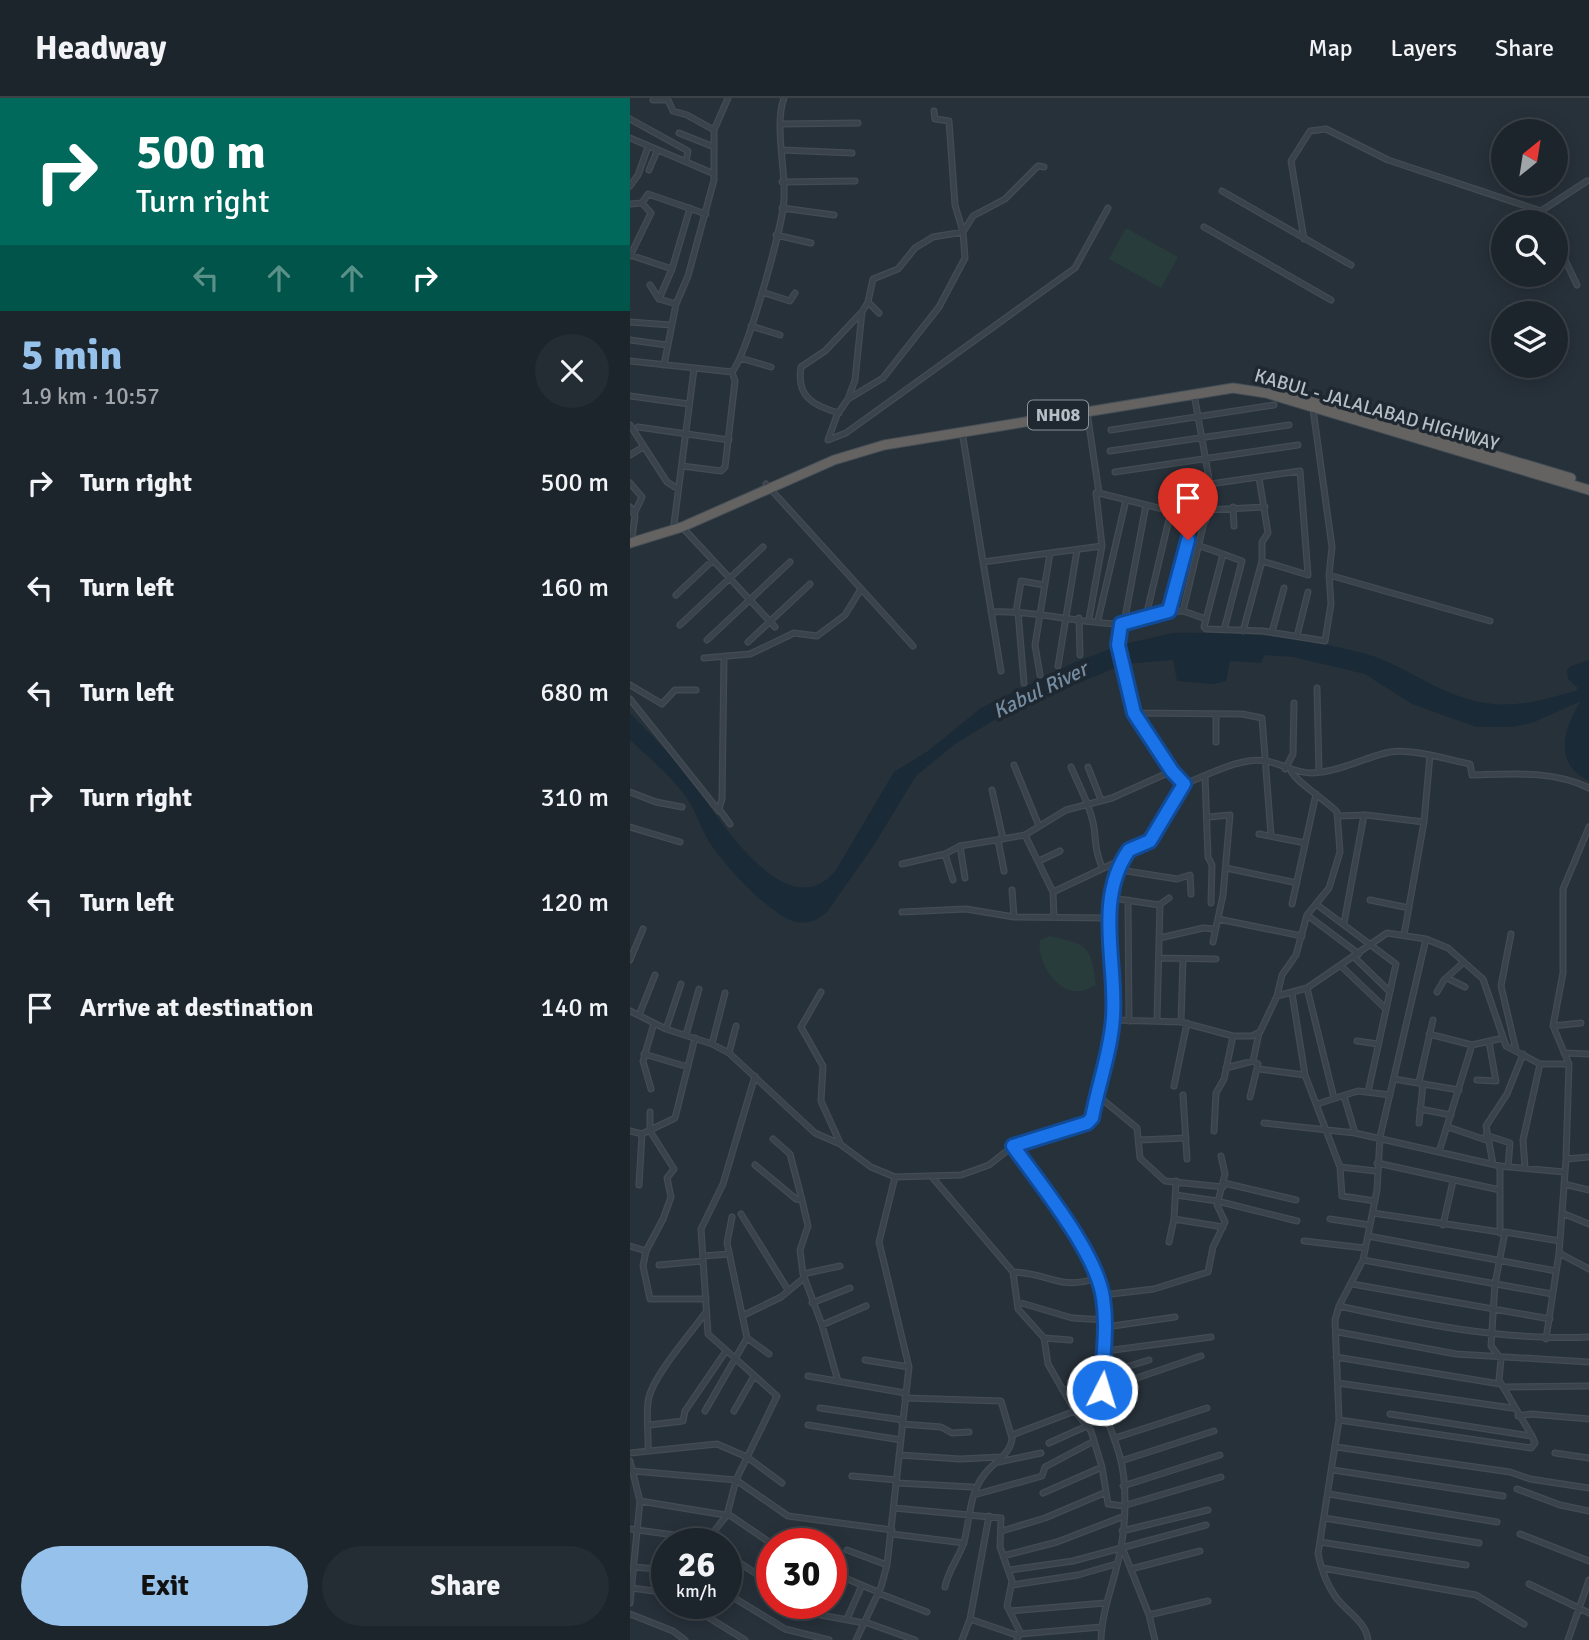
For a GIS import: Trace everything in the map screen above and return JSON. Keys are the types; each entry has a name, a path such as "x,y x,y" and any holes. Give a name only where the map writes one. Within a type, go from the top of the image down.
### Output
{"highway":[{"name":"KABUL - JALALABAD HIGHWAY","path":"767,486 864,450 1240,382 1589,489"},
{"name":"KABUL - JALALABAD HIGHWAY","path":"631,540 678,525 825,458 877,440 1194,393 1254,390 1437,441"},
{"name":"KABUL - JALALABAD HIGHWAY","path":"1570,481 1589,483"}],"street":[{"path":"664,365 671,325 714,180 714,130 728,98"},
{"path":"682,466 723,470 735,381 732,372 740,358 762,292 782,208 784,98"},
{"path":"653,100 669,100 673,111 687,115 714,130"},
{"path":"848,399 883,378 939,307 965,258 955,205 949,121 935,120 934,111"},
{"path":"630,119 688,151 686,162"},
{"path":"782,124 858,123"},
{"path":"1304,239 1291,161 1310,131 1326,129 1388,160 1538,210"},
{"path":"679,133 714,147"},
{"path":"630,138 712,173"},
{"path":"630,186 638,175 648,147"},
{"path":"782,150 852,153"},
{"path":"649,170 657,151"},
{"path":"839,413 814,406 806,398 799,379 801,367 825,351 862,313 868,302 873,279 898,269 915,248 933,237 962,232 973,216 1005,199 1038,166 1044,167"},
{"path":"782,182 855,181"},
{"path":"1543,210 1587,181"},
{"path":"1222,191 1351,265"},
{"path":"642,203 648,194 706,214"},
{"path":"630,204 642,203 652,213 630,255 672,269"},
{"path":"659,299 672,269 690,208"},
{"path":"782,208 834,215"},
{"path":"862,313 855,380 828,440 846,433 1075,268 1108,208"},
{"path":"1203,227 1331,300"},
{"path":"775,235 811,243"},
{"path":"1568,266 1577,285"},
{"path":"650,285 659,299 677,304"},
{"path":"762,292 790,301 795,293"},
{"path":"868,302 879,313"},
{"path":"630,322 671,325"},
{"path":"751,326 780,335"},
{"path":"630,340 667,345"},
{"path":"740,358 771,368"},
{"path":"630,361 732,372"},
{"path":"694,369 678,489 678,525 775,627"},
{"path":"1194,393 1210,484 1300,471 1308,575 1262,561"},
{"path":"630,396 689,404"},
{"path":"1111,430 1274,405"},
{"path":"1086,408 1099,493"},
{"path":"1223,554 1204,629 1272,632 1325,641 1331,604 1329,575 1332,547 1313,408"},
{"path":"630,425 667,482 678,489"},
{"path":"1110,452 1289,425"},
{"path":"638,427 729,440"},
{"path":"962,431 1001,671"},
{"path":"1115,472 1298,445"},
{"path":"630,455 643,447"},
{"path":"1243,631 1262,561 1262,542 1268,533 1259,478"},
{"path":"630,483 642,498 634,514 631,540"},
{"path":"767,486 913,646"},
{"path":"1089,620 1102,546 1096,493 1099,493"},
{"path":"1099,493 1206,520"},
{"path":"1098,621 1126,500"},
{"path":"1146,505 1118,645 1134,713 1172,771 1184,784"},
{"path":"630,506 634,514"},
{"path":"1233,507 1234,526"},
{"path":"1183,611 1209,509 1265,507"},
{"path":"1146,616 1171,511"},
{"path":"1169,611 1193,517"},
{"path":"983,562 1102,546"},
{"path":"1200,546 1242,561 1224,629"},
{"path":"680,625 763,547"},
{"path":"1058,666 1063,617 1077,550"},
{"path":"1040,675 1035,645 1050,553"},
{"path":"676,596 712,561"},
{"path":"707,640 790,562"},
{"path":"1329,575 1490,621"},
{"path":"1024,682 1017,612 1021,581 1044,584"},
{"path":"748,642 810,583"},
{"path":"1272,632 1283,588"},
{"path":"704,658 750,654 782,636 794,633 817,636 845,615 861,589"},
{"path":"1297,636 1308,592"},
{"path":"991,612 1017,612 1122,623 1169,611 1183,611 1206,619"},
{"path":"1079,618 1080,655"},
{"path":"720,813 724,658"},
{"path":"630,685 662,704 675,690 696,690"},
{"path":"1317,688 1319,772"},
{"path":"630,699 730,824"},
{"path":"1288,770 1293,754 1294,703"},
{"path":"1134,713 1216,714 1262,718 1270,835"},
{"path":"1216,714 1216,742"},
{"path":"631,1013 666,1030 712,1044 729,1054 815,1133 840,1144 871,1167 895,1177 961,1175 989,1165 1013,1146 1087,1123 1092,1118 1113,1020 1114,970 1108,941 1108,918 1119,870 1129,850 1150,841 1184,784 1224,767 1265,760 1288,770 1319,772 1370,760 1390,752 1430,755 1470,764 1472,775 1524,774 1574,780 1589,788"},
{"path":"1404,935 1424,822 1430,755"},
{"path":"1014,765 1039,826"},
{"path":"1071,767 1086,804 1096,837 1093,845 1102,867"},
{"path":"1088,767 1101,800"},
{"path":"1253,1061 1260,1032 1277,996 1282,975 1297,955 1307,915 1326,895 1340,852 1338,816 1317,793 1295,779 1288,770"},
{"path":"901,864 945,854 960,846 1025,835 1053,816 1147,784 1172,771"},
{"path":"1205,776 1209,817 1208,857 1213,869 1210,903"},
{"path":"992,790 1004,870"},
{"path":"630,792 656,802 681,807"},
{"path":"1292,904 1317,793"},
{"path":"1209,817 1230,815 1226,868 1213,942"},
{"path":"1338,816 1364,815 1424,822"},
{"path":"1344,923 1364,815"},
{"path":"630,827 680,842"},
{"path":"1546,1339 1559,1253 1566,1159 1569,1063 1553,1026 1563,973 1563,889 1589,827"},
{"path":"1259,834 1305,843"},
{"path":"1025,835 1052,892 1054,917"},
{"path":"960,846 965,878"},
{"path":"1038,861 1060,851"},
{"path":"945,854 953,880"},
{"path":"1052,892 1123,859"},
{"path":"1226,868 1297,883"},
{"path":"1119,870 1177,879 1190,875 1191,894"},
{"path":"1012,890 1014,917"},
{"path":"1112,898 1160,904 1169,898"},
{"path":"1128,900 1129,1020"},
{"path":"1370,900 1409,908"},
{"path":"1157,1020 1160,904"},
{"path":"1316,904 1396,964 1368,1092"},
{"path":"902,912 966,909 1014,917 1108,918"},
{"path":"1307,915 1359,954"},
{"path":"1218,919 1302,936"},
{"path":"1160,938 1203,928 1216,929"},
{"path":"630,960 643,929"},
{"path":"1277,996 1307,988 1374,945 1387,933 1426,939 1448,948 1483,979 1506,1046 1540,1064 1569,1063"},
{"path":"1511,934 1501,986 1516,1051"},
{"path":"1368,1640 1366,1630 1335,1595 1321,1568 1320,1542 1339,1420 1335,1357 1338,1332 1335,1320 1339,1306 1363,1260 1375,1201 1380,1137 1426,939"},
{"path":"1354,957 1389,991"},
{"path":"1159,958 1216,959"},
{"path":"1181,1022 1183,959"},
{"path":"1437,992 1464,962"},
{"path":"1341,966 1385,1008"},
{"path":"639,1015 655,975"},
{"path":"1447,978 1465,987"},
{"path":"666,1030 681,984"},
{"path":"1307,988 1334,1098"},
{"path":"686,1035 699,989"},
{"path":"821,992 801,1027 823,1066 821,1101 840,1144"},
{"path":"712,1044 725,993"},
{"path":"1292,993 1305,1075 1340,1167 1342,1196 1375,1201"},
{"path":"1113,1020 1181,1022 1233,1036 1252,1036 1260,1032"},
{"path":"1419,1123 1421,1083 1433,1020"},
{"path":"651,1089 644,1054 654,1023"},
{"path":"1174,1086 1187,1023"},
{"path":"1553,1026 1580,1023"},
{"path":"729,1054 736,1026"},
{"path":"1429,1034 1472,1045 1503,1038"},
{"path":"1214,1131 1216,1093 1226,1068 1233,1036"},
{"path":"631,1134 642,1134 675,1118 695,1038"},
{"path":"1357,1041 1378,1044"},
{"path":"1477,1080 1496,1081 1489,1042"},
{"path":"1439,1152 1472,1045"},
{"path":"1564,1053 1589,1054"},
{"path":"644,1054 688,1067"},
{"path":"1493,1164 1486,1138 1486,1126 1507,1094 1523,1054"},
{"path":"1253,1061 1259,1069 1305,1075"},
{"path":"1226,1068 1253,1061"},
{"path":"1525,1168 1523,1140 1540,1064"},
{"path":"1250,1097 1259,1069"},
{"path":"718,1528 727,1515 736,1480 777,1396 708,1334 706,1311 701,1229 723,1184 755,1076"},
{"path":"1394,1079 1459,1090"},
{"path":"1317,1104 1358,1091 1390,1095"},
{"path":"1096,1095 1137,1128 1142,1161 1162,1179 1224,1185 1296,1200"},
{"path":"1183,1095 1187,1159"},
{"path":"1344,1096 1355,1133"},
{"path":"1420,1109 1451,1115"},
{"path":"650,1112 650,1131 674,1169 667,1178 671,1197 646,1251 643,1266 652,1301 706,1299"},
{"path":"1264,1123 1380,1137 1500,1166 1564,1171"},
{"path":"1448,1128 1509,1142 1508,1167"},
{"path":"639,1185 642,1134"},
{"path":"1139,1140 1186,1138"},
{"path":"773,1139 790,1154 808,1226 800,1250 803,1276 811,1303 822,1325 838,1381"},
{"path":"1013,1146 1066,1223 1098,1278 1103,1296 1106,1351 1102,1390 1106,1414 1121,1461 1123,1506 1122,1546 1105,1603 1101,1640"},
{"path":"1103,1296 1154,1289 1205,1274 1225,1222 1217,1201 1224,1185 1222,1156"},
{"path":"1566,1159 1589,1157"},
{"path":"1377,1163 1500,1190"},
{"path":"755,1165 798,1200 802,1200"},
{"path":"1339,1420 1526,1449 1535,1443 1513,1409 1502,1385 1501,1359 1491,1346 1489,1334 1495,1309 1495,1284 1502,1234 1500,1166"},
{"path":"1340,1167 1376,1171"},
{"path":"931,1176 1013,1272 1018,1309 1044,1338 1048,1364 1094,1441 1102,1467 1104,1493 1108,1504 1123,1506 1221,1477"},
{"path":"856,1640 887,1566 909,1367 879,1242 895,1177"},
{"path":"1169,1242 1174,1219 1176,1181"},
{"path":"1444,1225 1453,1181"},
{"path":"1564,1184 1589,1190"},
{"path":"1175,1195 1217,1201 1297,1221"},
{"path":"1373,1212 1560,1241"},
{"path":"1562,1213 1589,1224"},
{"path":"741,1214 788,1290"},
{"path":"705,1411 747,1338 729,1254 727,1232 732,1217"},
{"path":"1174,1219 1223,1227"},
{"path":"1330,1219 1370,1225"},
{"path":"1368,1236 1556,1271"},
{"path":"1304,1241 1365,1248"},
{"path":"630,1246 646,1251"},
{"path":"1559,1253 1589,1269"},
{"path":"659,1265 729,1254"},
{"path":"1363,1260 1552,1294"},
{"path":"744,1315 781,1297 803,1276 840,1266"},
{"path":"1013,1272 1030,1272 1065,1285 1098,1278"},
{"path":"1352,1284 1549,1318"},
{"path":"811,1303 850,1288"},
{"path":"1018,1302 1072,1318 1106,1320"},
{"path":"822,1325 866,1306"},
{"path":"1339,1306 1489,1334 1546,1339 1589,1337"},
{"path":"648,1451 650,1425 647,1408 655,1379 666,1370 706,1311"},
{"path":"1106,1327 1175,1317"},
{"path":"1338,1332 1444,1352 1501,1359 1589,1362"},
{"path":"1106,1351 1211,1337"},
{"path":"747,1338 769,1354"},
{"path":"1044,1338 1070,1340"},
{"path":"650,1425 683,1421 685,1411 726,1351"},
{"path":"1061,1389 1102,1390 1201,1356"},
{"path":"1335,1357 1502,1385 1589,1386"},
{"path":"865,1360 909,1367"},
{"path":"1102,1374 1149,1360"},
{"path":"734,1411 754,1376"},
{"path":"808,1376 905,1396 1001,1401 1012,1444 1000,1460 985,1472 974,1495 964,1543 947,1575 945,1587"},
{"path":"1338,1383 1513,1409"},
{"path":"820,1408 941,1427 952,1433 969,1432"},
{"path":"1115,1438 1207,1408"},
{"path":"1012,1436 1075,1411"},
{"path":"1390,1414 1532,1436"},
{"path":"1518,1416 1531,1414 1589,1419"},
{"path":"808,1426 901,1440"},
{"path":"1049,1443 1087,1426"},
{"path":"1121,1461 1213,1431"},
{"path":"974,1495 1043,1476 1044,1468 1094,1441"},
{"path":"630,1453 718,1444 747,1457 782,1483"},
{"path":"1336,1447 1510,1472 1530,1479 1589,1488"},
{"path":"900,1455 1000,1460 1041,1453"},
{"path":"1555,1453 1589,1458"},
{"path":"1123,1486 1220,1455"},
{"path":"630,1461 640,1502 630,1603"},
{"path":"1043,1493 1102,1467"},
{"path":"1333,1470 1503,1496"},
{"path":"634,1471 736,1480 788,1516 964,1543"},
{"path":"852,1476 972,1487"},
{"path":"1517,1489 1559,1505 1589,1511"},
{"path":"1002,1531 1045,1518 1104,1493"},
{"path":"1329,1493 1497,1522"},
{"path":"630,1504 640,1502 727,1515 756,1534"},
{"path":"894,1508 1001,1518 1003,1556 1010,1570 1012,1585 1007,1602 1019,1637"},
{"path":"1122,1531 1208,1510"},
{"path":"962,1640 970,1619 989,1516"},
{"path":"1003,1556 1057,1542 1122,1517"},
{"path":"1324,1518 1479,1543"},
{"path":"1010,1570 1073,1561 1206,1525"},
{"path":"630,1529 651,1531"},
{"path":"1520,1534 1589,1561"},
{"path":"1320,1542 1466,1565"},
{"path":"1122,1546 1149,1615 1155,1640"},
{"path":"847,1550 887,1566"},
{"path":"1131,1569 1200,1551"},
{"path":"1012,1585 1078,1575 1116,1564"},
{"path":"1321,1568 1476,1595 1524,1624"},
{"path":"632,1570 651,1570"},
{"path":"847,1579 927,1612"},
{"path":"1568,1640 1589,1581"},
{"path":"1529,1584 1589,1613"},
{"path":"862,1585 848,1619 915,1640"},
{"path":"632,1588 651,1590"},
{"path":"1149,1615 1208,1601"},
{"path":"742,1603 785,1629 829,1640"},
{"path":"1010,1611 1105,1603"},
{"path":"630,1614 673,1631 685,1640"},
{"path":"711,1619 745,1640"},
{"path":"970,1619 1019,1637 1101,1627"}],"shaded area":[{"path":"1126,228 1178,257 1161,288 1109,259"},
{"path":"1050,936 1073,942 1085,949 1092,962 1096,985 1082,991 1071,990 1063,987 1049,974 1041,957 1040,940"}],"water":[{"name":"Kabul River","path":"1172,633 1269,636 1339,647 1380,659 1448,692 1484,703 1517,704 1575,691 1578,688 1568,679 1567,670 1589,660 1589,781 1578,774 1566,756 1566,734 1581,701 1532,723 1512,727 1476,727 1412,704 1365,674 1293,657 1264,655 1261,663 1230,661 1226,681 1212,684 1177,681 1173,660 1125,664 1006,713 955,744 916,776 872,848 827,912 815,920 802,923 782,916 771,908 734,873 708,840 683,793 630,740 630,713 681,768 753,859 774,877 795,887 816,885 836,870 894,772 928,751 981,708 1073,663 1121,645"}],"route":[{"path":"1102,1390 1106,1327 1098,1278 1066,1223 1013,1146 1087,1123 1092,1118 1113,1020 1114,970 1108,941 1108,918 1119,870 1129,850 1150,841 1155,828 1167,816 1184,784 1172,771 1134,713 1117,637 1121,624 1169,611 1188,540"}]}
